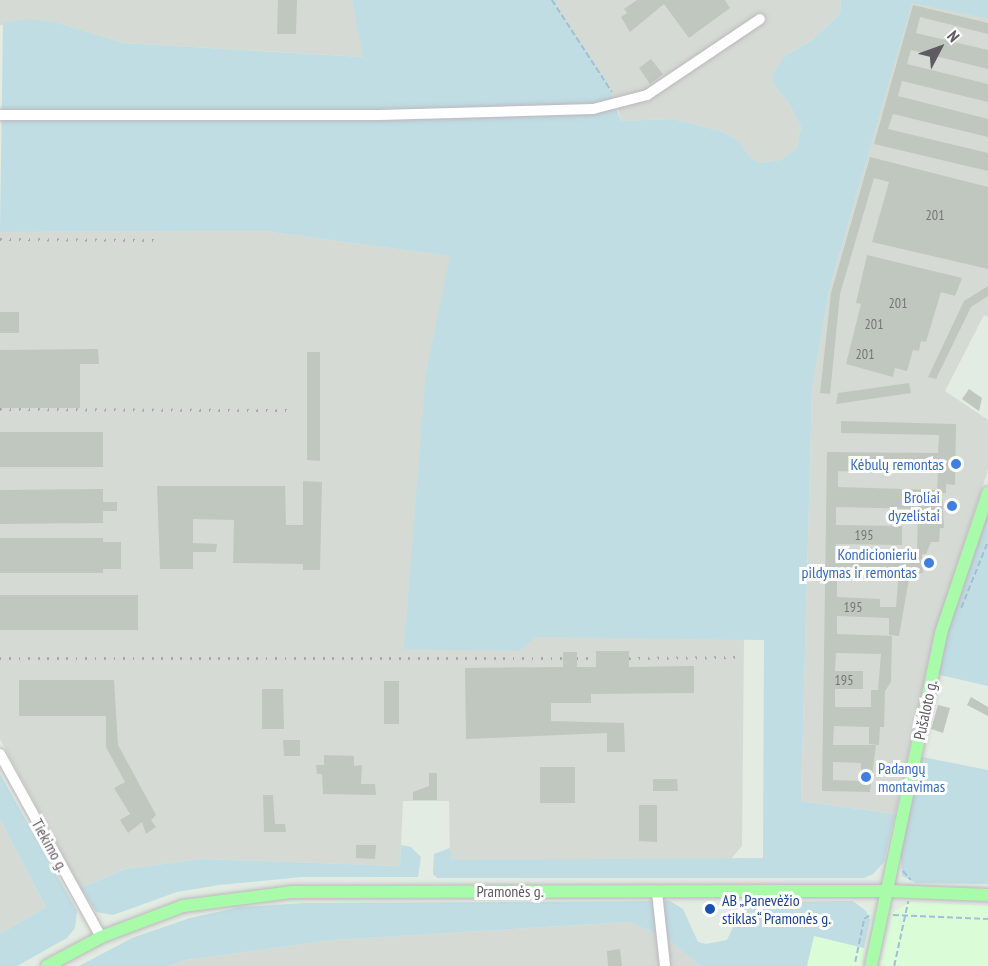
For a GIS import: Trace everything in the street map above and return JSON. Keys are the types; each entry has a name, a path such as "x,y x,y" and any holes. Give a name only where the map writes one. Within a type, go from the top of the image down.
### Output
{"main road":[{"name":"Pušaloto g.","path":"871,966 941,633 988,493"},
{"name":"Pramonės g.","path":"46,966 101,937 183,906 284,893 887,891 988,895"}],"street":[{"path":"0,115 379,115 573,110 617,105 655,90 760,19"},
{"name":"Tiekimo g.","path":"0,753 101,937"},
{"path":"657,892 665,966"}],"path":[{"path":"552,0 606,80 617,105"},
{"path":"958,614 988,541"},
{"path":"894,966 910,892"},
{"path":"905,916 988,918"}],"shaded area":[{"path":"0,0 352,0 364,57 123,43 59,23 0,25"},
{"path":"352,0 557,0 556,6 606,80 621,121 673,119 721,131 739,141 752,159 761,163 780,160 797,148 801,127 788,102 774,85 773,74 784,57 812,40 840,14 841,0 988,0 988,19 912,3 829,290 812,389 801,801 895,814 884,862 873,874 864,878 437,878 433,874 434,854 450,848 451,860 763,858 764,640 536,637 520,651 404,649 426,372 450,256 264,231 0,232 3,23 30,19 59,23 123,43 363,57"},
{"path":"557,0 841,0 840,14 812,40 784,57 774,85 788,102 801,127 797,148 780,160 761,163 752,159 739,141 721,131 673,119 621,121 617,105 556,6"},
{"path":"912,2 988,19 988,317 984,315 945,391 988,420 988,470 934,635 895,814 801,801 812,389 829,290"},
{"path":"264,231 451,256 426,372 520,651 536,637 744,638 742,846 730,860 450,860 449,801 403,801 400,866 202,859 125,869 81,888 0,739 0,232"},
{"path":"988,510 988,686 936,674 950,618"},
{"path":"917,756 988,770 988,884 916,883 902,876 900,846"},
{"path":"0,774 77,911 75,928 67,938 17,966 0,966 0,934 46,907 0,819"},
{"path":"0,819 46,907 0,934"},
{"path":"401,845 411,847 421,857 418,877 302,877 219,885 177,892 113,915 96,912 81,888 125,869 202,859 400,866"},
{"path":"670,901 683,909 698,942 706,944 727,940 745,902 853,901 866,911 870,920 864,948 814,936 807,966 700,966 668,939 629,922 332,940 186,960 169,966 79,966 132,938 190,918 240,907 307,903"},
{"path":"911,902 988,906 988,966 880,966 893,912"},
{"path":"629,922 668,939 700,966 169,966 186,960 332,940"},
{"path":"814,935 864,948 862,966 807,966"}],"building":[{"path":"278,0 297,0 296,34 277,34"},
{"path":"637,0 725,0 730,8 689,38 664,4 630,32 621,17 627,13 624,9"},
{"path":"913,5 988,23 988,34 920,17 916,33 988,50 988,69 911,50 907,64 988,84 988,102 902,81 898,96 988,119 988,137 893,114 888,129 988,153 988,171 874,144"},
{"path":"651,59 663,74 650,84 639,68"},
{"path":"870,157 988,187 988,269 872,242 889,182 874,178 840,294 830,394 820,393 831,293"},
{"path":"867,255 962,278 955,296 941,292 926,342 921,341 919,351 913,350 907,371 895,368 893,377 846,364 861,304 856,303"},
{"path":"988,286 988,296 971,307 936,379 928,377 964,301"},
{"path":"0,312 19,312 19,333 0,333"},
{"path":"98,349 99,364 80,364 80,408 0,408 0,350"},
{"path":"307,352 320,352 320,461 307,460"},
{"path":"909,383 911,393 836,404 838,393"},
{"path":"969,389 982,398 979,411 962,399"},
{"path":"841,421 956,424 955,485 946,484 946,493 942,493 944,528 940,528 939,542 931,542 926,554 922,554 923,573 910,573 899,636 889,635 889,618 837,616 837,634 892,636 891,682 885,691 884,727 880,727 879,745 869,744 869,727 834,726 833,745 876,745 870,792 822,791 827,452 938,453 939,435 841,433","holes":["838,471 938,472 937,490 838,487","836,507 918,509 917,553 900,553 899,562 835,561 836,544 902,545 902,526 836,525","837,579 898,581 896,607 880,607 880,599 837,597","836,653 881,654 878,690 871,690 871,707 835,707 835,689 863,689 863,671 835,671","833,762 861,763 861,781 833,780"]},
{"path":"0,432 103,432 103,467 0,467"},
{"path":"303,481 322,482 320,570 303,570 303,564 233,563 234,520 193,519 193,543 217,544 216,552 193,552 193,569 160,569 157,486 285,486 286,525 303,525"},
{"path":"103,489 103,502 117,502 117,511 103,511 103,523 0,524 0,490"},
{"path":"0,538 103,538 103,542 121,542 121,569 103,569 103,573 0,573"},
{"path":"0,595 138,595 138,630 0,630"},
{"path":"596,651 629,651 629,667 694,666 694,693 591,694 591,703 551,703 551,721 624,723 625,752 607,752 607,733 466,739 465,668 563,667 563,652 577,652 577,667 596,667"},
{"path":"19,680 114,680 118,745 156,815 151,820 156,827 146,834 142,822 128,833 120,820 130,814 114,788 125,782 106,747 106,716 19,716"},
{"path":"384,681 399,681 399,724 384,724"},
{"path":"262,689 283,689 284,729 262,729"},
{"path":"971,697 988,707 988,716 967,705"},
{"path":"938,705 950,708 943,733 931,729"},
{"path":"283,740 300,740 300,756 284,756"},
{"path":"324,755 354,756 354,766 362,765 361,784 375,784 376,795 323,794 322,774 317,774 316,765 324,765"},
{"path":"540,767 575,767 575,803 540,803"},
{"path":"429,773 437,773 437,800 413,800 413,792 429,786"},
{"path":"653,779 677,779 678,791 653,791"},
{"path":"263,795 273,795 275,824 285,824 286,832 264,832"},
{"path":"639,805 657,805 657,842 639,841"},
{"path":"356,845 376,845 375,859 356,858"},
{"path":"620,949 622,966 608,966 607,951"}],"railway":[{"path":"0,239 158,240"},
{"path":"0,409 292,410"},
{"path":"629,658 740,657"},
{"path":"0,658 563,658"},
{"path":"577,658 596,658"}],"place":[{"name":"Kėbulų remontas","path":"956,464"},
{"name":"Broliai dyzelistai","path":"952,506"},
{"name":"Kondicionieriu pildymas ir remontas","path":"929,563"},
{"name":"Padangų montavimas","path":"866,777"},
{"name":"AB „Panevėžio stiklas“ Pramonės g.","path":"710,909"}]}
